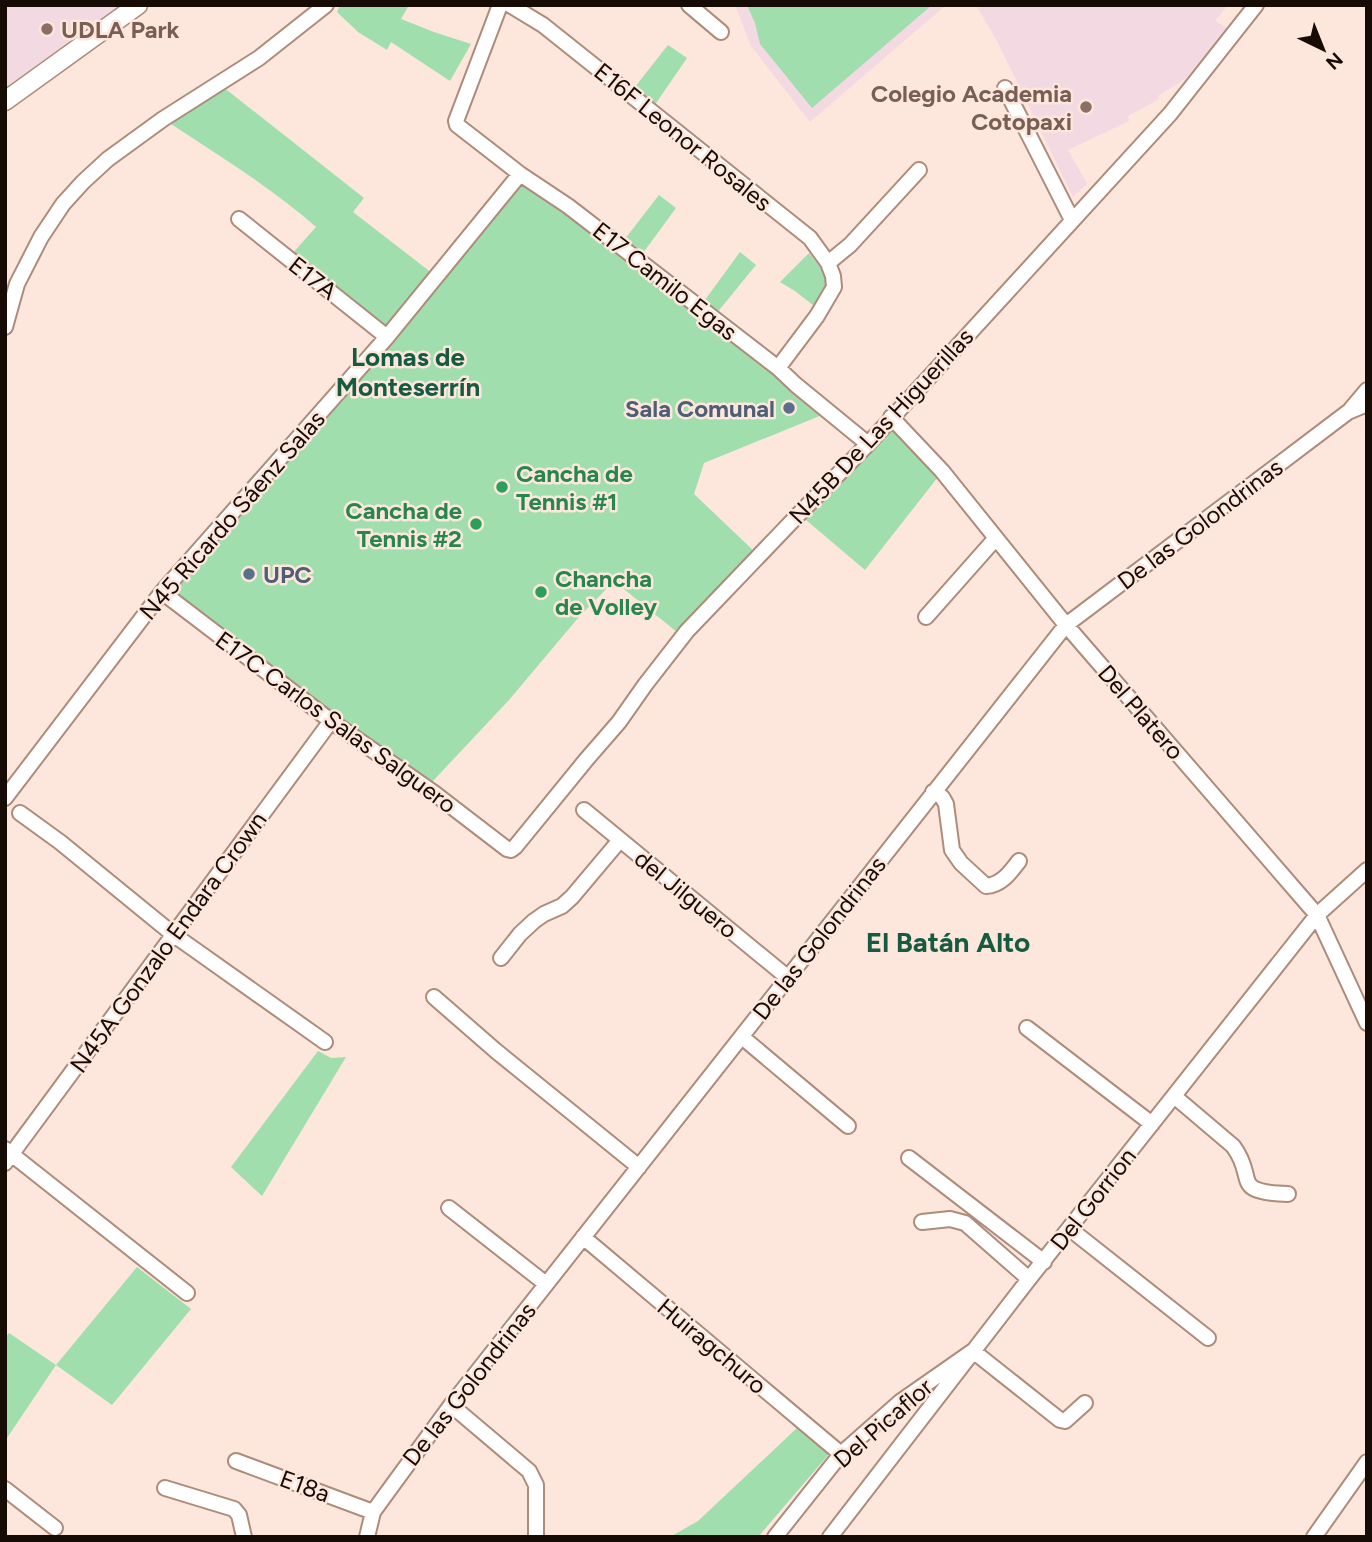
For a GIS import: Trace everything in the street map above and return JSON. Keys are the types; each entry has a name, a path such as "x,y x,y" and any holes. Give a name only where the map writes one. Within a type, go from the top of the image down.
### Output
{"street":[{"path":"5,101 138,5"},
{"path":"5,327 17,284 41,237 63,204 83,182 108,159 163,119 259,58 326,5"},
{"name":"E17 Camilo Egas","path":"500,5 456,121 457,125 520,174 568,206 778,369 868,444"},
{"name":"E16F Leonor Rosales","path":"510,5 543,25 810,237 828,263 834,287 817,316 778,369"},
{"path":"689,5 721,32"},
{"name":"N45B De Las Higuerillas","path":"511,850 619,722 687,631 868,444 1170,114 1255,5"},
{"path":"1005,88 1072,220"},
{"path":"828,263 850,245 919,170"},
{"name":"N45 Ricardo Sáenz Salas","path":"5,798 162,592 387,337 520,174"},
{"name":"E17A","path":"239,219 387,337"},
{"name":"De las Golondrinas","path":"367,1537 373,1512 451,1405 1066,625 1348,412 1367,390"},
{"name":"De las Golondrinas","path":"1348,412 1367,404"},
{"name":"Del Platero","path":"891,418 943,471 1066,625 1317,915 1367,1023"},
{"path":"926,618 996,538"},
{"name":"E17C Carlos Salas Salguero","path":"162,592 331,721 511,850"},
{"name":"N45A Gonzalo Endara Crown","path":"7,1155 174,935 331,721"},
{"path":"933,792 942,797 946,804 952,850 961,863 986,886 995,885 1009,874 1019,861"},
{"name":"del Jilguero","path":"584,810 787,977"},
{"path":"20,813 60,842 174,935 325,1042"},
{"path":"501,958 534,921 562,906 572,897 620,840"},
{"name":"Del Gorrion","path":"830,1537 1029,1279 1317,915 1367,870"},
{"path":"434,997 639,1167"},
{"path":"1027,1028 1152,1124"},
{"path":"742,1037 848,1126"},
{"path":"1174,1096 1239,1153 1246,1180 1251,1187 1266,1193 1288,1194"},
{"path":"7,1155 187,1293"},
{"path":"909,1157 1044,1262"},
{"path":"449,1208 546,1284"},
{"path":"922,1222 950,1219 965,1223 1029,1279"},
{"path":"1070,1228 1208,1338"},
{"name":"Huiragchuro","path":"583,1237 841,1454"},
{"path":"974,1351 1060,1420 1065,1421 1085,1404"},
{"name":"Del Picaflor","path":"775,1537 841,1454 900,1402 974,1351"},
{"path":"451,1405 529,1471 536,1485 536,1537"},
{"name":"E18a","path":"236,1461 373,1512"},
{"path":"1314,1537 1367,1462"},
{"path":"165,1488 234,1508 239,1515 244,1537"},
{"path":"5,1489 55,1528"}],"shaded area":[{"name":"UDLA Park","path":"5,5 125,5 5,90"},
{"name":"Colegio Academia Cotopaxi","path":"735,5 946,5 810,122 751,46"},
{"name":"Colegio Academia Cotopaxi","path":"976,5 1228,5 1215,21 1228,29 1185,79 1158,96 1159,99 1128,116 1129,121 1068,150 1087,184 1073,197 998,43"}],"green space":[{"path":"340,5 409,5 401,19 471,44 450,81 391,42 387,50 358,32 337,12"},
{"name":"Colegio Academia Cotopaxi","path":"747,5 932,5 812,108 760,44"},
{"path":"668,45 687,58 652,109 631,92"},
{"path":"218,83 364,198 353,212 437,277 521,176 827,413 704,463 694,494 757,554 683,637 614,581 432,782 248,657 162,592 387,337 291,255 316,227 264,186 171,124"},
{"path":"659,195 676,208 640,257 621,244"},
{"path":"740,252 756,265 716,314 702,304"},
{"path":"809,253 833,284 818,309 780,282"},
{"path":"883,427 900,434 938,477 865,570 799,514"},
{"path":"318,1051 331,1058 346,1057 262,1196 231,1167"},
{"path":"137,1267 191,1309 112,1405 56,1365"},
{"path":"9,1333 56,1365 5,1441 5,1338"},
{"path":"797,1428 829,1454 758,1537 670,1537 698,1521"}],"place":[{"name":"UDLA Park","path":"47,29"},
{"name":"Colegio Academia Cotopaxi","path":"1086,107"},
{"name":"Sala Comunal","path":"789,408"},
{"name":"Cancha de Tennis #1","path":"502,487"},
{"name":"Cancha de Tennis #2","path":"476,524"},
{"name":"UPC","path":"249,574"},
{"name":"Chancha de Volley","path":"541,592"}],"district":[{"name":"Lomas de Monteserrín","path":"408,372"},
{"name":"El Batán Alto","path":"948,942"}]}
